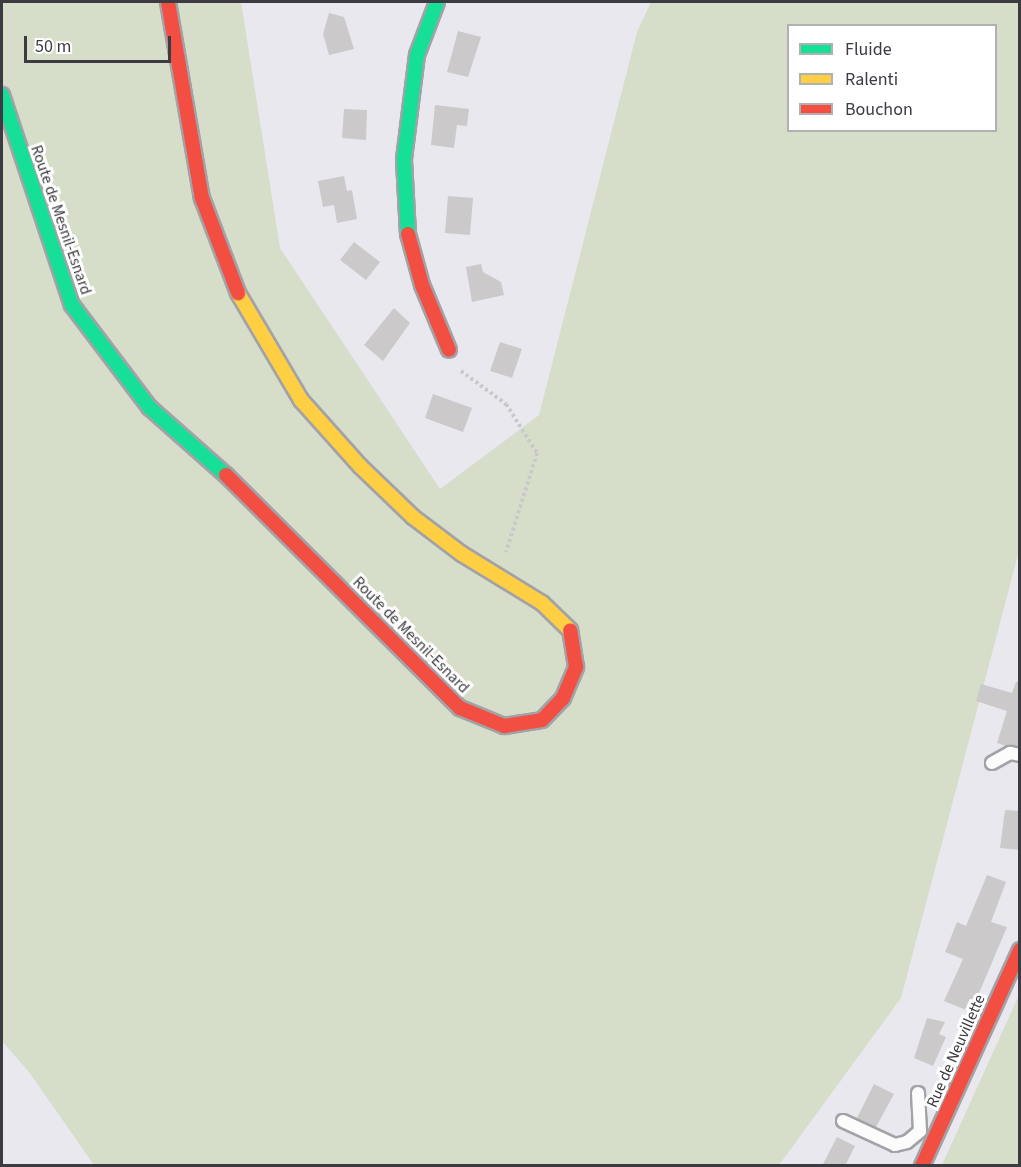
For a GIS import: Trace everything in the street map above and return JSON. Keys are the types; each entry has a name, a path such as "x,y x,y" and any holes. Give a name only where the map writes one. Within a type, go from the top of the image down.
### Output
{"street":[{"name":"Route de Mesnil-Esnard","path":"2,95 72,305 150,408 234,482 460,708 504,726 542,720 563,698 576,667 573,633 542,603 412,517 360,466 301,400 246,311 220,256 202,198 168,2"},
{"path":"437,2 417,55 404,159 405,224 422,285 449,350"},
{"name":"Rue de Neuvillette","path":"922,1166 1020,950"}],"lane":[{"path":"992,763 1010,753 1020,755"},
{"path":"918,1093 920,1131"},
{"path":"843,1120 895,1145 907,1142 920,1131"},
{"path":"920,1131 935,1138"}],"path":[{"path":"449,350 446,361 506,404 537,453 499,576"}],"green space":[{"path":"2,2 241,2 280,248 440,489 539,415 637,32 651,2 1019,2 1019,551 901,998 779,1165 94,1165 29,1072 2,1041"},
{"path":"1019,995 1019,1165 942,1165"}],"building":[{"path":"329,13 344,17 354,49 329,55 323,34"},
{"path":"458,31 481,37 468,77 447,72"},
{"path":"435,105 469,109 467,126 457,125 454,148 431,145"},
{"path":"344,109 367,110 366,140 342,138"},
{"path":"344,176 347,191 352,190 357,219 337,223 334,205 323,207 318,181"},
{"path":"448,196 473,198 470,235 445,233"},
{"path":"354,242 380,262 366,280 340,260"},
{"path":"481,264 483,272 501,282 504,295 472,302 466,267"},
{"path":"394,308 410,323 383,361 364,345"},
{"path":"500,342 522,349 512,378 490,371"},
{"path":"433,394 472,408 463,432 425,418"},
{"path":"1016,682 1020,682 1020,746 1006,746 997,743 1007,711 976,701 981,684 1012,693"},
{"path":"1005,810 1020,811 1020,850 1000,848"},
{"path":"987,875 1006,882 991,922 1007,927 971,1012 944,1001 963,959 945,952 957,922 966,926"},
{"path":"927,1018 945,1022 939,1034 946,1037 933,1066 914,1058"},
{"path":"874,1084 894,1094 876,1127 857,1118"},
{"path":"837,1137 855,1146 845,1166 822,1166"}],"traffic: fast":[{"path":"408,234 404,159 417,55 437,2"},
{"path":"2,95 72,305 150,408 226,475"}],"traffic: slow":[{"path":"238,293 301,400 360,466 413,517 462,554 542,603 570,630"}],"traffic: jam":[{"path":"168,2 202,198 238,293"},
{"path":"408,234 422,285 449,350"},
{"path":"226,475 460,708 504,726 542,720 563,698 576,667 570,630"},
{"path":"922,1166 1020,950"}]}
